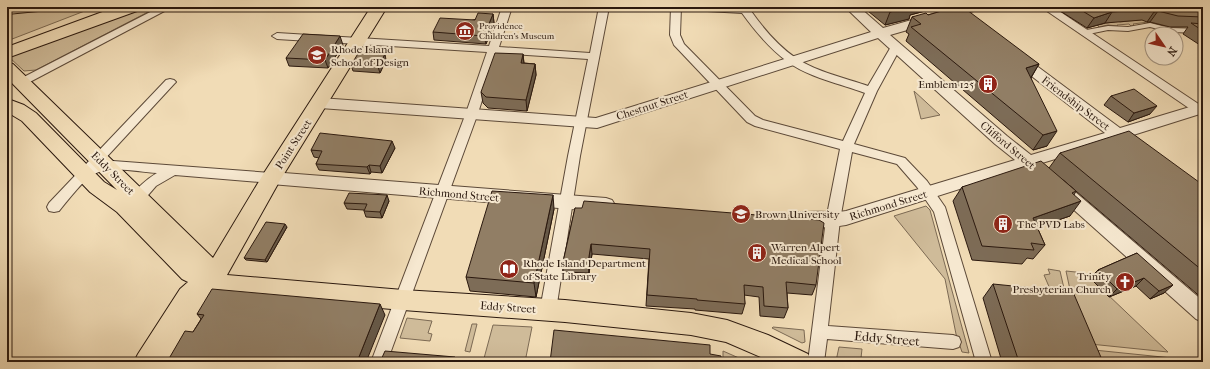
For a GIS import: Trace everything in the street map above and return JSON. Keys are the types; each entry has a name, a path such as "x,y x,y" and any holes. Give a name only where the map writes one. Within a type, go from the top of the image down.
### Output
{"highway":[{"path":"7,9 32,7"},
{"path":"9,49 103,7"},
{"path":"9,49 131,7"}],"main road":[{"name":"Point Street","path":"166,362 205,297 210,283 271,178 320,103 379,7"},
{"name":"Eddy Street","path":"7,68 56,117 96,166 101,190 125,206 190,272 210,283 403,300 548,310 709,326 759,343 799,362"},
{"name":"Eddy Street","path":"7,105 17,109 29,117 138,198 203,262 209,272 210,283"},
{"path":"7,105 41,109 56,117"},
{"path":"147,362 189,296 198,288 210,283"}],"street":[{"path":"22,82 167,7"},
{"path":"379,362 472,113 507,7"},
{"path":"548,310 574,156 604,7"},
{"path":"676,7 676,40 743,113 759,123 901,161 922,184 940,211 984,362"},
{"path":"690,7 745,9 754,24 792,60 812,70 871,91"},
{"name":"Clifford Street","path":"851,7 1001,140 1030,162 1203,312"},
{"path":"1046,7 1202,110"},
{"name":"Chestnut Street","path":"320,103 597,123 881,32 891,31 961,12"},
{"path":"1084,33 1108,28 1128,29 1150,21 1170,30 1203,31"},
{"path":"277,36 594,56"},
{"path":"816,362 833,220 847,146 871,91 896,47"},
{"name":"Friendship Street","path":"1005,49 1139,150"},
{"path":"54,207 96,166 170,82"},
{"name":"Richmond Street","path":"778,218 833,220 846,218 1118,134 1202,110"},
{"name":"Richmond Street","path":"96,166 173,170 623,206"},
{"path":"138,198 143,190 151,183 173,170"},
{"name":"Eddy Street","path":"820,332 953,342"}],"shaded area":[{"path":"7,7 95,7 7,41"},
{"path":"140,8 148,12 36,70 24,71 9,57"},
{"path":"1148,19 1148,22 1133,24 1135,26 1131,26 1129,24 1099,27 1097,25 1118,21"},
{"path":"914,91 940,115 921,119"},
{"path":"926,206 930,210 969,353 962,352 956,334 945,279 894,216"},
{"path":"1048,269 1060,271 1066,297 1050,289 1044,275 1050,274"},
{"path":"1066,271 1085,273 1168,352 1090,344 1072,299"},
{"path":"407,318 432,321 428,333 432,334 430,341 400,338"},
{"path":"472,324 477,324 470,352 465,351"},
{"path":"493,325 532,327 525,362 483,362"},
{"path":"772,328 804,330 805,342 802,343"},
{"path":"839,347 862,349 861,358 858,362 836,361"},
{"path":"1094,350 1172,358 1176,362 1098,362"},
{"path":"723,351 748,362 723,362"}],"building":[{"path":"884,7 910,7 890,12"},
{"path":"955,7 961,7 967,10 1039,64 1026,68 1057,131 1043,135 911,27 921,24 912,17 926,13 928,15"},
{"path":"1076,7 1154,7 1174,11 1203,11 1203,17 1178,16 1158,11 1154,12 1149,9 1112,12 1094,18"},
{"path":"478,13 493,14 484,36 433,32 440,18 475,20"},
{"path":"1191,23 1203,24 1203,31"},
{"path":"303,34 340,36 325,60 286,58"},
{"path":"359,52 385,54 378,67 351,65"},
{"path":"495,53 523,54 521,63 535,64 526,100 486,97 481,92"},
{"path":"1134,89 1157,106 1134,113 1111,96"},
{"path":"1129,131 1203,185 1203,271 1060,153"},
{"path":"320,133 392,141 380,166 369,165 367,167 316,164 322,151 311,150"},
{"name":"The PVD Labs","path":"1041,161 1076,191 1072,193 1081,201 1033,218 1045,245 1031,243 1034,250 982,246 962,187"},
{"name":"Rhode Island Department of State Library","path":"492,191 553,195 534,283 466,277"},
{"path":"349,193 387,195 380,212 364,211 367,204 344,203"},
{"path":"584,201 819,220 824,223 816,285 786,282 788,308 764,306 763,287 744,285 745,304 647,295 650,249 591,244 588,263 563,262 575,208 582,208"},
{"path":"266,222 285,224 265,260 244,258"},
{"path":"1137,253 1173,285 1159,291 1144,278 1117,289 1098,270"},
{"path":"993,284 1073,292 1103,362 1019,362"},
{"path":"212,289 380,304 357,362 167,362 185,331 193,332 204,315 197,314"},
{"path":"554,330 710,345 710,354 721,356 721,362 550,362"},
{"path":"385,351 455,357 453,362 380,362"}],"place":[{"name":"Providence Children's Museum","path":"465,31"},
{"name":"Rhode Island School of Design","path":"317,55"},
{"name":"Emblem 125","path":"988,84"},
{"name":"Brown University","path":"741,214"},
{"name":"The PVD Labs","path":"1003,224"},
{"name":"Warren Alpert Medical School","path":"757,253"},
{"name":"Rhode Island Department of State Library","path":"509,269"},
{"name":"Trinity Presbyterian Church","path":"1125,282"}]}
